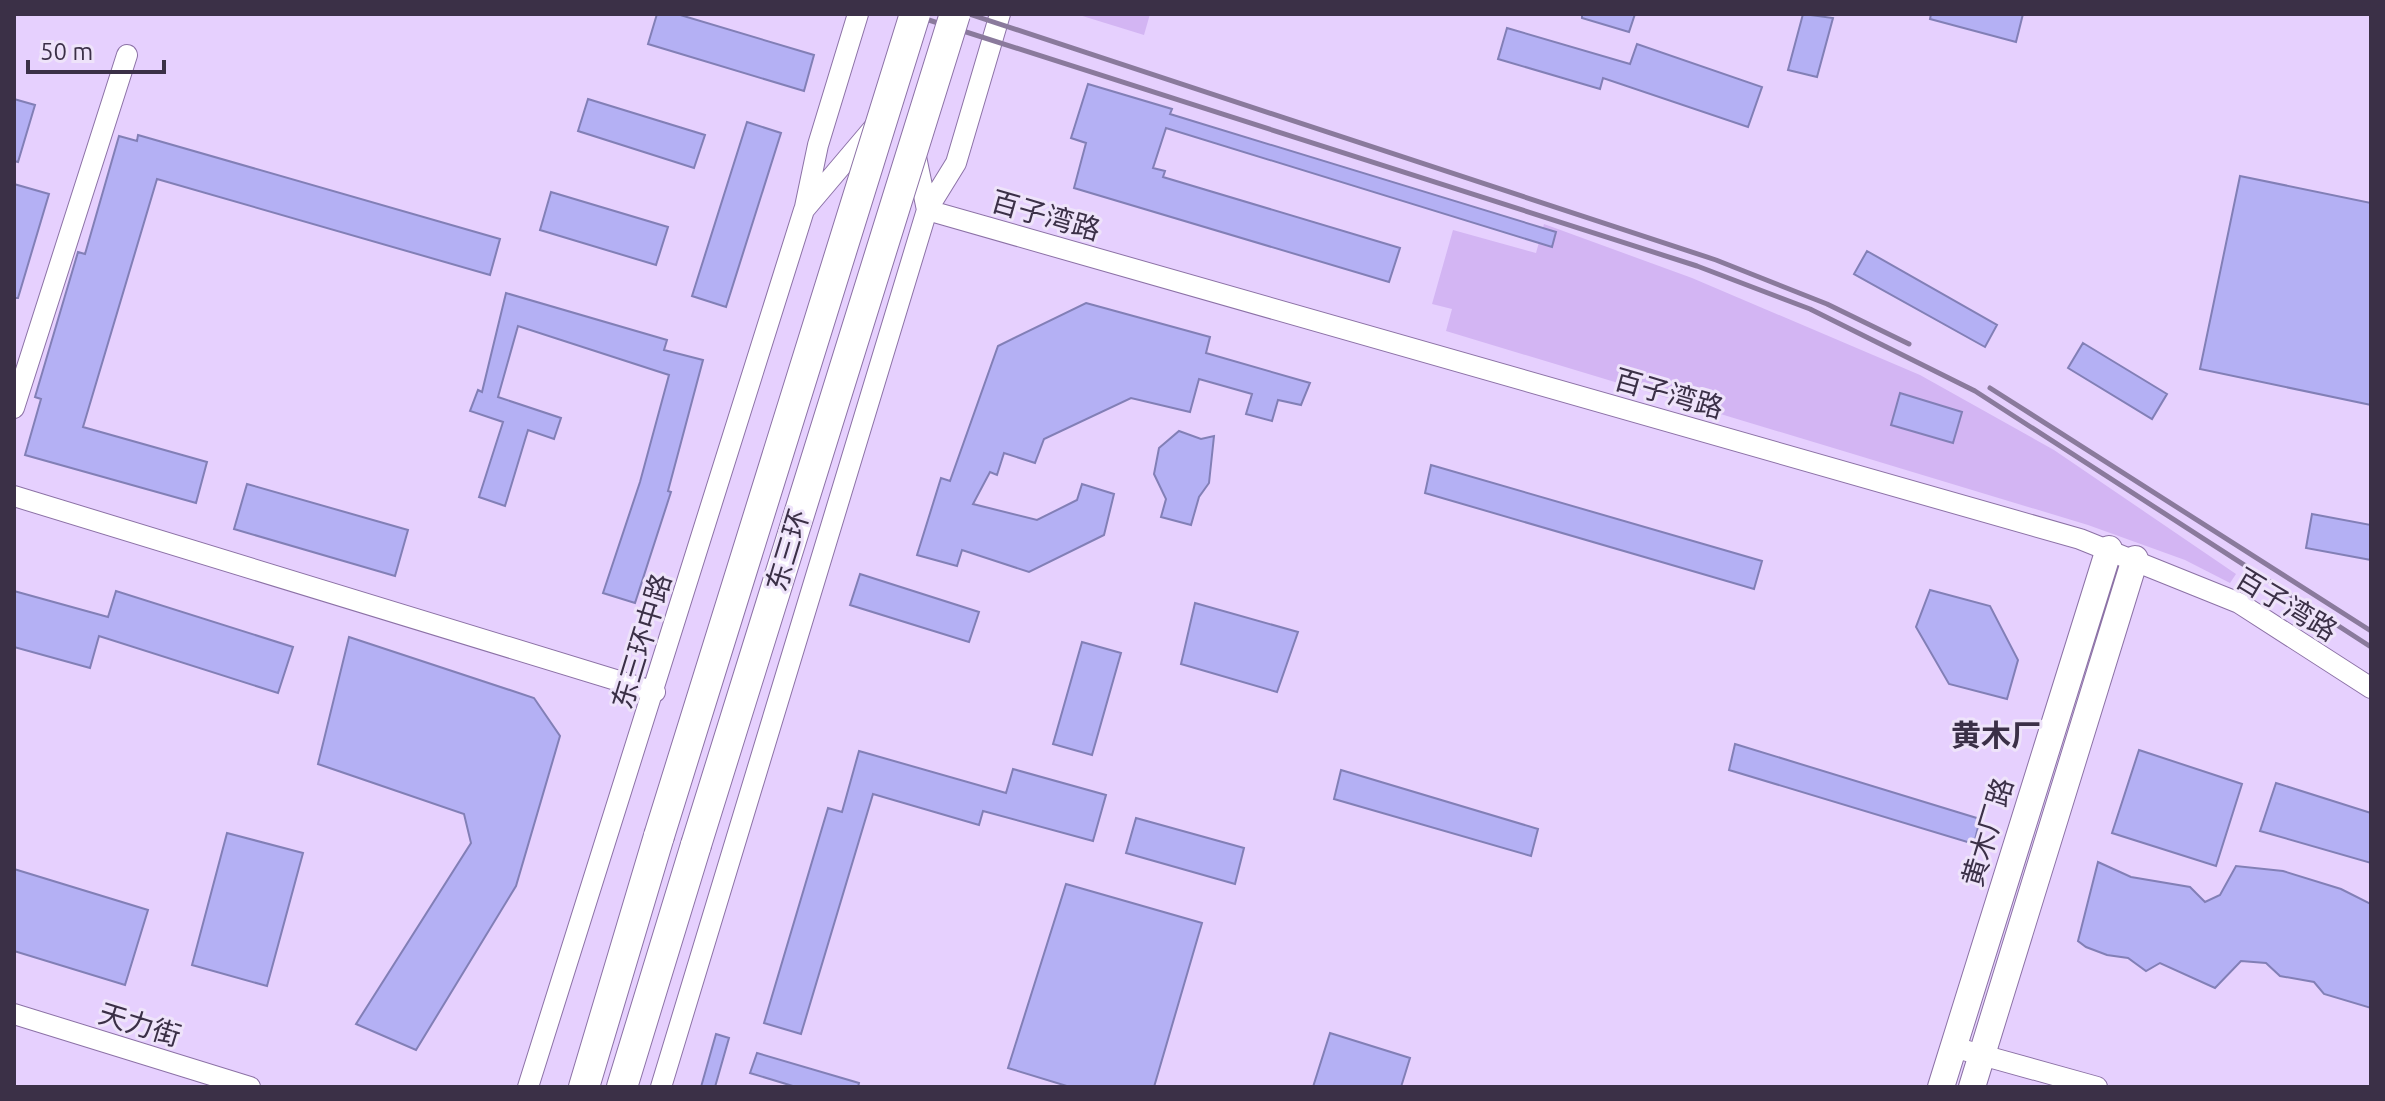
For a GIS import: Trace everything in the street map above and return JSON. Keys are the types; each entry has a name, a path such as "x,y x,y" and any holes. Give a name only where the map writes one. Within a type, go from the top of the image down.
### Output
{"highway":[{"name":"东三环","path":"584,1087 912,14"},
{"name":"东三环","path":"622,1087 955,14"}],"main road":[{"name":"黄木厂路","path":"1941,1087 2109,549"},
{"path":"1972,1087 2135,559"}],"street":[{"name":"东三环中路","path":"528,1087 655,692 804,210 818,145 858,14"},
{"name":"东三环中路","path":"804,210 876,124 912,14"},
{"path":"927,210 911,135 947,14"},
{"path":"661,1087 927,210 956,163 1000,14"},
{"path":"14,408 127,55"},
{"path":"876,124 911,135"},
{"name":"百子湾路","path":"927,210 2109,549 2239,603 2371,688"},
{"path":"14,496 655,692"},
{"name":"天力街","path":"14,1014 250,1087"},
{"path":"1953,1047 2097,1087"}],"shaded area":[{"path":"1076,14 1150,14 1144,35"},
{"path":"1544,224 1692,278 1920,375 2054,450 2236,574 2230,583 2185,560 2088,525 1446,331 1452,309 1432,304 1453,230 1536,253"}],"building":[{"path":"657,14 677,14 814,55 804,91 648,44"},
{"path":"1582,14 1635,14 1629,32 1582,18"},
{"path":"1803,14 1833,18 1817,77 1788,70"},
{"path":"1931,14 2023,14 2016,42 1930,19"},
{"path":"1507,28 1630,64 1637,44 1762,87 1748,127 1603,78 1600,89 1498,59"},
{"path":"1088,84 1172,109 1170,114 1556,232 1552,247 1166,128 1153,168 1165,171 1163,177 1400,248 1389,282 1074,188 1086,143 1071,138"},
{"path":"14,99 35,105 18,162 14,161"},
{"path":"588,99 705,135 694,168 578,131"},
{"path":"747,122 781,133 726,307 692,296"},
{"path":"138,135 500,239 490,275 157,179 83,427 207,462 196,503 25,455 41,399 35,397 78,252 85,254 119,136 137,141"},
{"path":"2240,176 2371,203 2371,405 2200,369"},
{"path":"14,184 49,194 18,298 14,298"},
{"path":"551,192 668,227 656,265 540,230"},
{"path":"1867,251 1997,325 1985,347 1854,274"},
{"path":"506,293 667,340 664,350 703,360 668,491 671,492 635,603 603,593 640,482 669,375 518,326 498,397 561,418 554,439 528,430 505,506 479,497 503,422 470,411 478,390 482,392"},
{"path":"1086,303 1210,337 1206,353 1310,383 1301,405 1278,400 1272,421 1246,414 1252,394 1199,379 1190,412 1131,398 1044,439 1035,463 1004,453 997,475 990,472 973,504 1037,520 1077,500 1082,484 1114,494 1104,535 1029,572 962,550 957,566 917,555 941,478 950,481 998,346"},
{"path":"2083,343 2167,394 2152,419 2068,368"},
{"path":"1900,393 1962,412 1953,443 1891,425"},
{"path":"1179,431 1201,439 1214,436 1209,483 1199,497 1191,525 1161,517 1166,499 1154,474 1159,448"},
{"path":"1431,465 1762,561 1754,589 1425,493"},
{"path":"247,484 408,530 395,576 234,529"},
{"path":"2312,514 2371,525 2371,560 2306,548"},
{"path":"860,574 979,612 969,642 850,605"},
{"path":"1930,590 1990,606 2018,660 2007,699 1949,684 1916,627"},
{"path":"14,591 108,617 116,591 293,647 278,693 99,636 90,668 14,647"},
{"path":"1195,603 1298,632 1277,692 1181,664"},
{"path":"349,637 534,698 560,736 516,886 416,1050 356,1024 471,843 464,814 318,764"},
{"path":"1082,642 1121,653 1092,755 1053,744"},
{"path":"1735,744 1980,819 1974,844 1729,770"},
{"path":"2139,750 2242,784 2216,866 2112,833"},
{"path":"859,751 1006,793 1013,769 1106,795 1093,841 983,811 979,825 873,794 801,1034 764,1023 828,808 842,812"},
{"path":"1341,770 1538,829 1531,856 1334,799"},
{"path":"2276,783 2371,813 2371,863 2260,831"},
{"path":"1136,818 1244,848 1235,884 1126,853"},
{"path":"227,833 303,853 267,986 192,965"},
{"path":"2098,862 2131,877 2190,887 2205,902 2220,895 2236,866 2283,871 2341,889 2371,904 2371,1008 2324,994 2314,982 2280,976 2266,963 2241,961 2215,988 2160,963 2146,971 2128,958 2107,955 2086,947 2078,941"},
{"path":"14,869 148,910 125,985 14,951"},
{"path":"1066,884 1202,923 1154,1087 1070,1087 1008,1068"},
{"path":"1330,1033 1410,1058 1401,1087 1313,1087"},
{"path":"716,1034 729,1038 715,1087 701,1087"},
{"path":"757,1053 859,1083 858,1087 796,1087 750,1073"}],"railway":[{"path":"910,14 1697,266 1810,309 1975,391 2371,647"},
{"path":"969,14 1716,260 1827,304 1909,344"},
{"path":"1990,388 2371,631"}],"district":[{"name":"黄木厂","path":"1996,735"}]}
